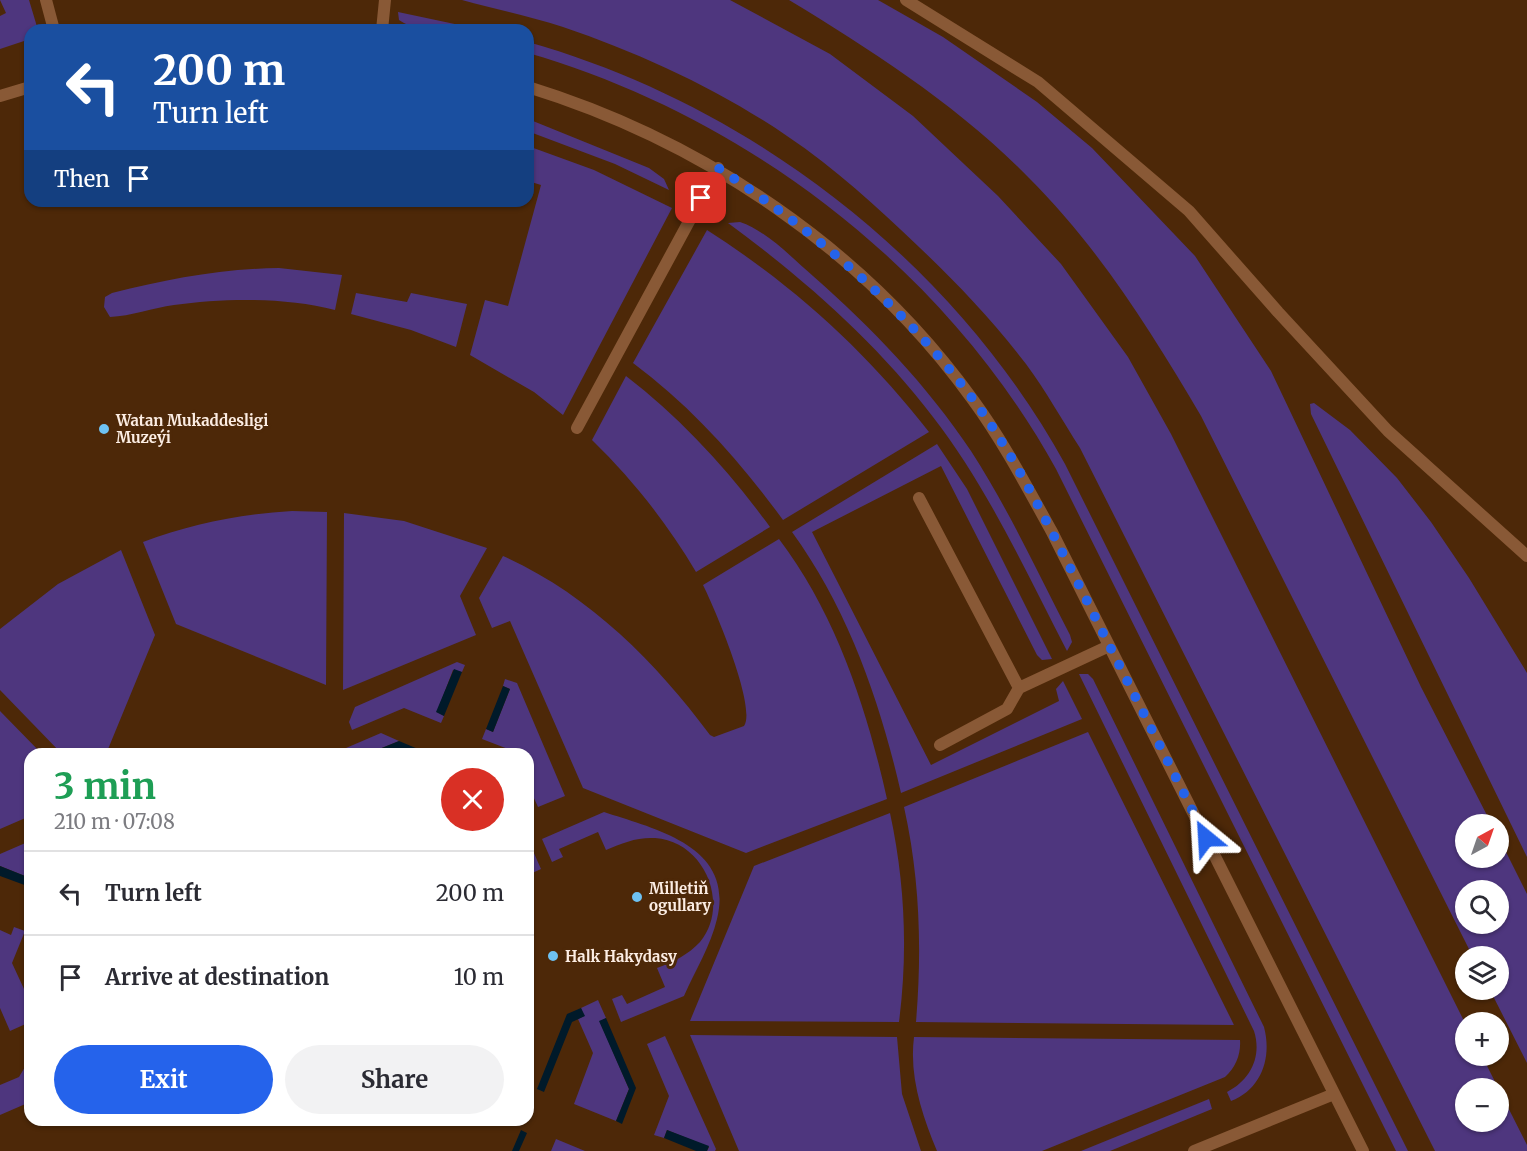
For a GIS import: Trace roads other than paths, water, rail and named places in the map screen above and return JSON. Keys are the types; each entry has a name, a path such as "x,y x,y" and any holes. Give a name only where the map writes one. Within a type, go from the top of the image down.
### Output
{"lane":[{"path":"46,0 52,24"},
{"path":"383,24 385,0"},
{"path":"906,0 1038,82 1189,211 1388,431 1527,556"},
{"path":"0,96 24,89"},
{"path":"534,89 642,131 718,168 779,210 847,265 887,301 941,359 972,399 1010,456 1109,646 1363,1151"},
{"path":"577,428 718,168"},
{"path":"919,498 1019,688"},
{"path":"940,745 1008,709 1019,688 1109,646"},
{"path":"1194,1151 1334,1094"}],"water":[{"path":"454,669 462,672 444,716 436,712"},
{"path":"503,686 510,689 493,732 486,729"},
{"path":"399,741 416,748 382,748"},
{"path":"0,866 24,876 24,885 0,876"},
{"path":"581,1008 585,1016 572,1022 544,1092 537,1089 567,1014"},
{"path":"606,1018 636,1088 622,1124 616,1121 629,1089 599,1021"},
{"path":"521,1130 527,1133 519,1151 512,1151"},
{"path":"667,1130 709,1146 707,1151 696,1151 664,1138"}],"place":[{"name":"Watan Mukaddesligi Muzeýi","path":"104,429"},
{"name":"Milletiň ogullary","path":"637,897"},
{"name":"Halk Hakydasy","path":"553,956"}]}
